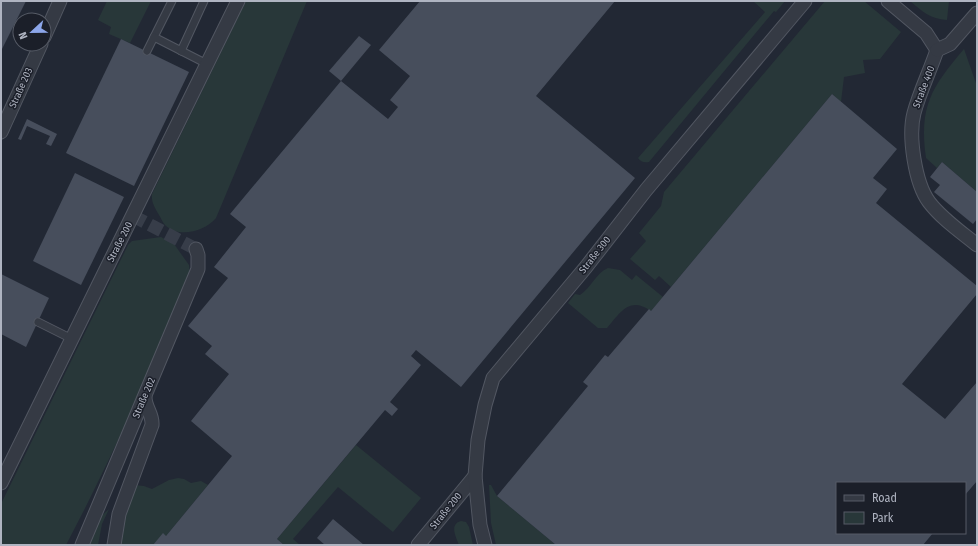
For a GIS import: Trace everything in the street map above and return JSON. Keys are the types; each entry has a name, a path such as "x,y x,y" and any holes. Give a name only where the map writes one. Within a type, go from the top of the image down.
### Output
{"street":[{"path":"52,19 60,1"},
{"name":"Straße 200","path":"1,483 238,1"},
{"name":"Straße 300","path":"485,545 480,525 475,476 478,440 485,405 493,378 586,267 646,190 804,1"},
{"path":"888,1 926,33 937,50 950,44 977,13"},
{"name":"Straße 400","path":"937,50 932,67 921,89 913,115 912,136 914,159 919,180 929,202 975,240"},
{"name":"Straße 203","path":"1,132 37,52"},
{"name":"Straße 202","path":"82,545 198,269 198,255 196,249"},
{"path":"114,545 119,514 152,425 152,418 145,403 145,397"},
{"name":"Straße 200","path":"418,545 475,476"}],"lane":[{"path":"146,51 172,1"},
{"path":"181,51 204,1"},
{"path":"154,37 207,64"},
{"path":"38,322 72,338"}],"green space":[{"path":"107,1 151,1 130,43 109,34 111,27 98,20"},
{"path":"246,1 307,1 216,218 211,223 199,230 192,232 177,232 165,225 154,205 152,194"},
{"path":"753,1 785,1 776,12 774,11 649,162 640,160 638,158 765,12"},
{"path":"825,1 864,1 901,32 880,59 863,60 865,73 844,77 841,102 832,94 671,287 659,276 655,280 630,259 646,241 639,233 661,206 664,192"},
{"path":"910,1 949,1 947,20 931,16"},
{"path":"964,49 977,86 977,192 942,162 937,168 926,158 924,140 926,111 930,99 943,75"},
{"path":"161,237 174,244 189,265 186,286 121,435 66,545 1,545 1,504 128,245 132,241"},
{"path":"608,268 620,270 632,280 636,275 663,297 651,311 637,305 631,306 621,312 607,328 598,328 568,303 575,294 580,295 584,292 600,273"},
{"path":"356,445 421,498 393,532 338,487 293,539 300,545 284,545 277,539"},
{"path":"178,478 184,479 191,483 201,481 208,485 166,536 153,545 117,545 134,485 152,489 169,480"},
{"path":"489,485 491,485 497,496 556,545 496,545 491,523"},
{"path":"109,509 102,524 98,545 90,545 100,517"},
{"path":"461,521 466,522 469,527 473,545 459,545 454,528 457,523"}],"building":[{"path":"1,1 26,1 20,12 12,12 12,29 1,51"},
{"path":"420,1 615,1 536,96 635,178 461,387 416,350 411,356 421,365 390,402 398,409 392,416 385,410 277,539 284,545 153,545 163,533 166,536 232,456 191,421 229,374 205,354 212,346 188,326 228,278 214,267 246,227 230,214 341,81 388,119 398,107 390,100 410,76 379,50"},
{"path":"359,36 371,45 341,81 329,71"},
{"path":"121,39 189,72 134,186 66,153"},
{"path":"832,94 897,149 873,178 887,189 876,203 977,286 977,294 902,384 945,419 977,382 977,481 966,494 966,482 836,482 836,534 932,534 923,545 556,545 497,496 588,386 583,382 605,355 608,357 649,309 651,311"},
{"path":"27,119 57,134 51,146 46,144 50,136 27,126 21,140 18,139"},
{"path":"942,162 977,192 977,219 973,224 934,192 940,185 930,177"},
{"path":"75,173 124,197 81,285 33,261"},
{"path":"1,274 49,298 26,347 1,334"},
{"path":"333,519 364,545 325,545 317,538"}],"tunnel":[{"path":"133,216 196,249"}]}
